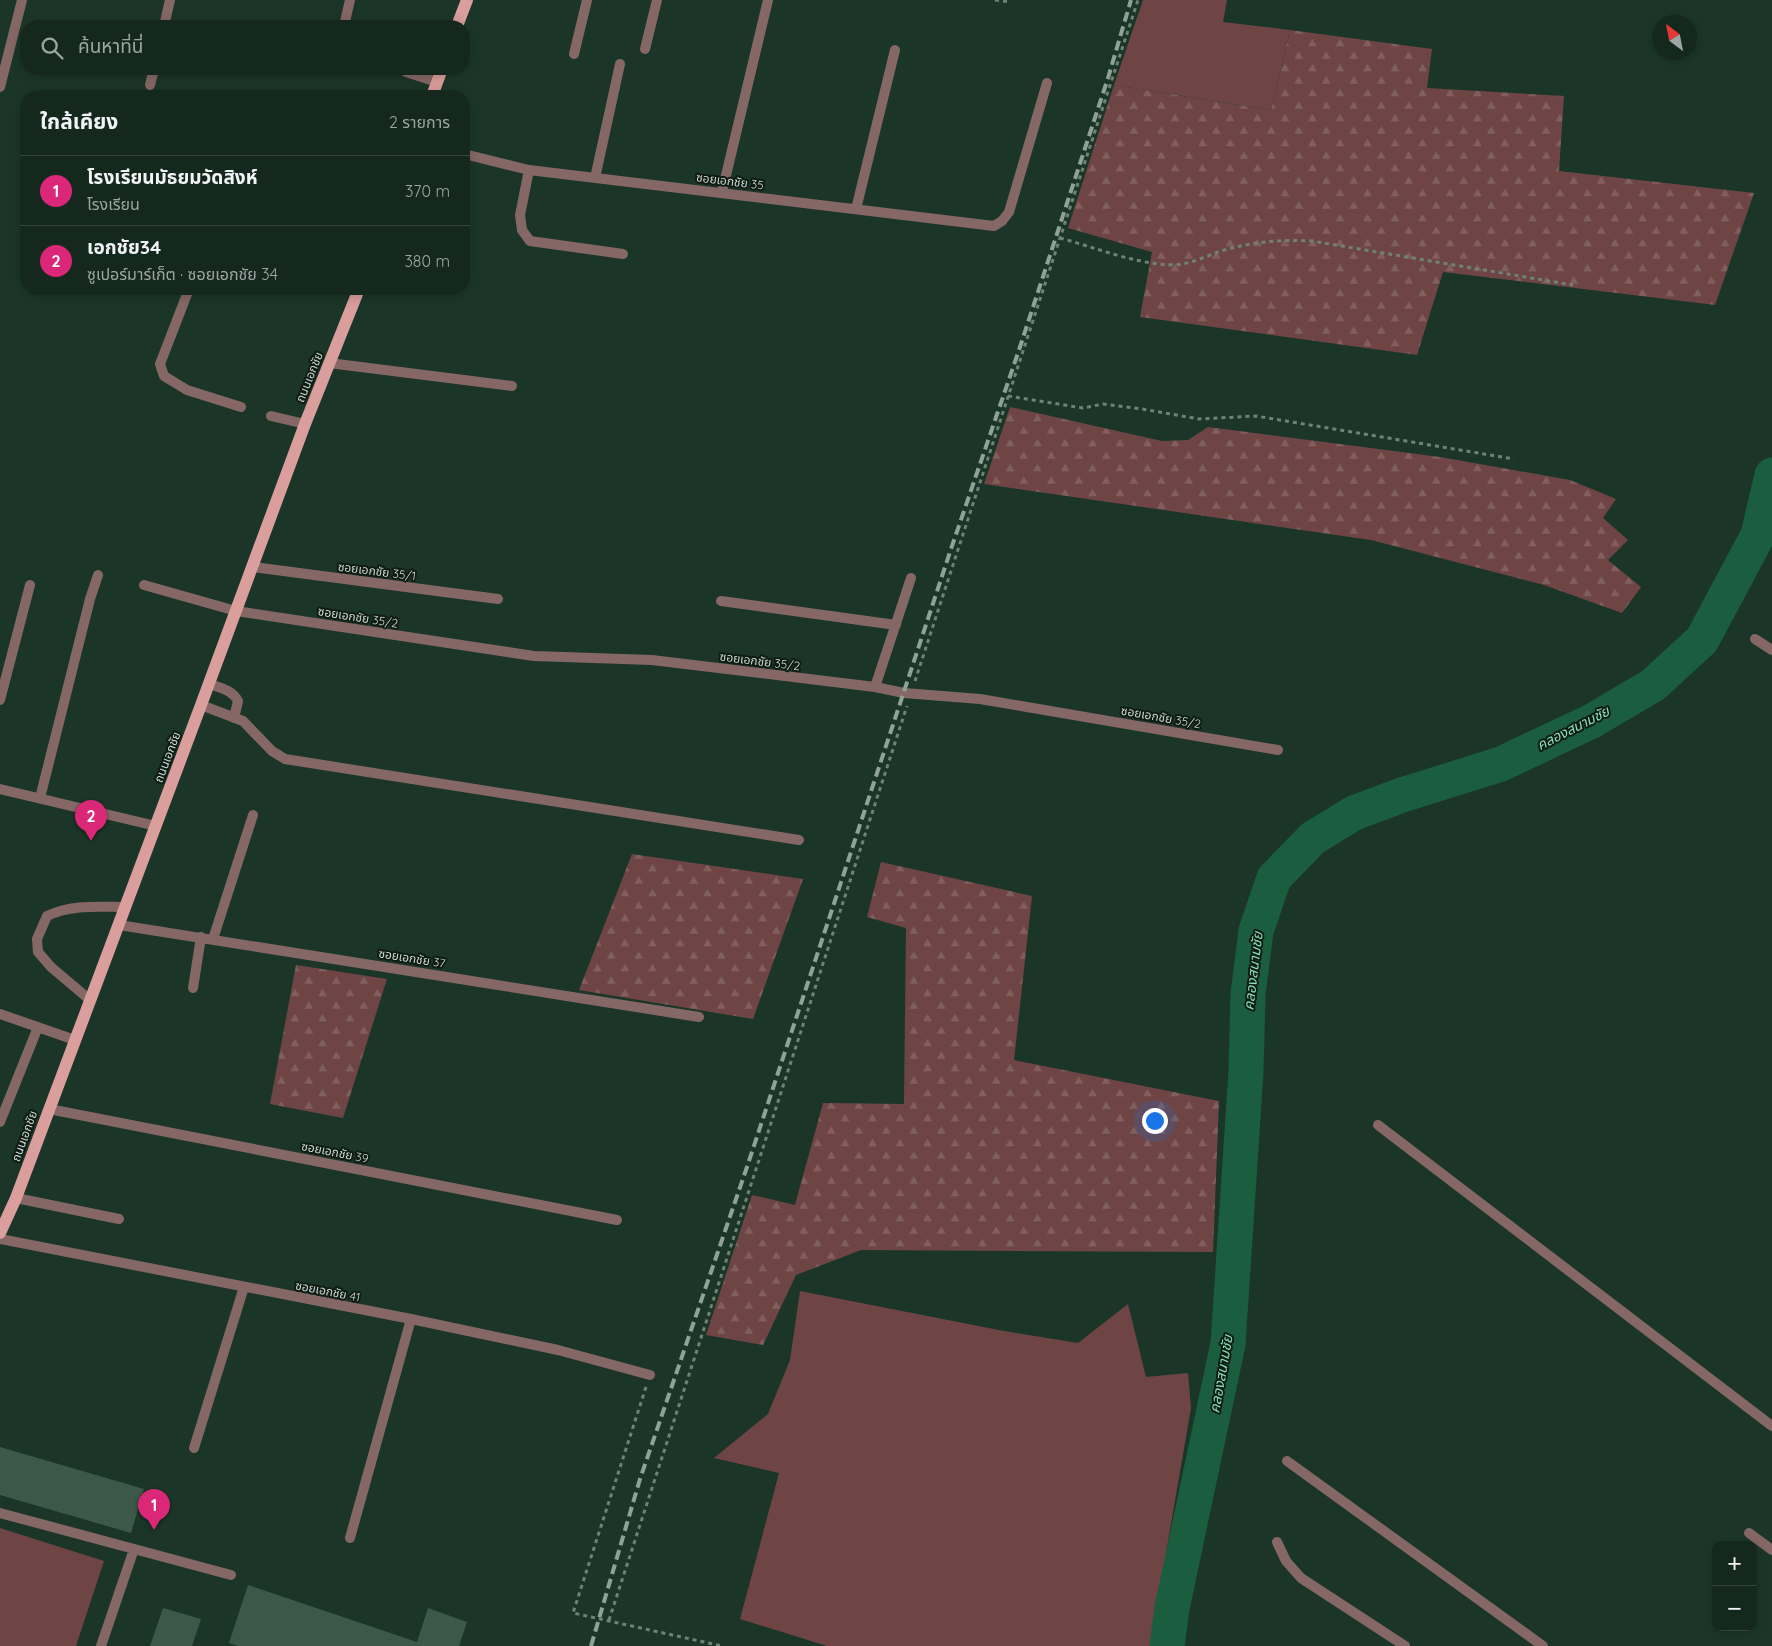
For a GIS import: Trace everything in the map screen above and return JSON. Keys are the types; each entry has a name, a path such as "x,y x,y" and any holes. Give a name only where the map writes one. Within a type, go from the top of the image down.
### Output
{"main road":[{"path":"459,20 467,0"},
{"path":"434,90 440,75"},
{"name":"ถนนเอกชัย","path":"0,1233 16,1198 202,706 305,424 357,295"}],"street":[{"path":"0,87 22,0"},
{"path":"165,20 170,0"},
{"path":"345,20 350,0"},
{"path":"574,54 588,0"},
{"path":"645,49 657,0"},
{"path":"722,192 768,0"},
{"path":"856,209 895,50"},
{"path":"595,178 620,64"},
{"path":"150,85 152,75"},
{"path":"415,75 437,82"},
{"name":"ซอยเอกชัย 35","path":"470,155 529,170 994,226 1002,221 1009,212 1047,84"},
{"path":"529,170 520,215 522,230 530,241 623,254"},
{"path":"187,295 160,364 164,376 187,390 241,407"},
{"path":"329,363 512,386"},
{"path":"271,416 305,424"},
{"name":"ซอยเอกชัย 35/1","path":"253,567 498,599"},
{"path":"40,798 87,609 98,575"},
{"path":"875,687 911,578"},
{"path":"0,700 30,585"},
{"name":"ซอยเอกชัย 35/2","path":"144,585 236,611 534,656 652,660 875,687 911,694 980,699 1278,750"},
{"path":"721,601 896,624"},
{"path":"1755,638 1772,650"},
{"path":"209,684 229,691 235,696 238,701 234,718"},
{"path":"202,706 242,721 272,751 285,760 799,840"},
{"path":"0,789 156,826"},
{"path":"213,939 253,815"},
{"path":"90,1000 50,967 38,952 38,939 47,916 61,910 82,907 126,907"},
{"name":"ซอยเอกชัย 37","path":"119,925 700,1018"},
{"path":"193,988 201,937"},
{"path":"0,1014 76,1040"},
{"path":"0,1122 38,1027"},
{"name":"ซอยเอกชัย 39","path":"49,1109 617,1220"},
{"path":"1378,1125 1772,1426"},
{"path":"16,1198 119,1219"},
{"name":"ซอยเอกชัย 41","path":"0,1239 411,1319 558,1350 650,1375"},
{"path":"194,1448 244,1287"},
{"path":"350,1538 411,1319"},
{"path":"1287,1461 1543,1646"},
{"path":"0,1513 231,1574"},
{"path":"1748,1534 1772,1550"},
{"path":"1277,1542 1286,1561 1301,1578 1405,1646"},
{"path":"101,1646 134,1549"}],"path":[{"path":"995,0 1011,2"},
{"path":"608,1620 1138,0"},
{"path":"1060,238 1133,259 1163,265 1183,264 1240,246 1265,241 1288,239 1312,241 1573,285"},
{"path":"1008,396 1083,408 1103,404 1199,419 1256,416 1514,459"},
{"path":"650,1375 573,1613 722,1646"}],"green space":[{"path":"1143,0 1227,0 1223,22 1290,30 1271,110 1114,85"},
{"path":"1290,30 1432,49 1427,88 1564,96 1559,171 1754,193 1715,305 1443,272 1417,355 1140,317 1152,252 1068,228 1114,85 1271,110"},
{"path":"1010,407 1162,441 1188,440 1208,427 1440,457 1570,480 1616,499 1603,518 1628,540 1608,560 1641,587 1622,613 1544,585 1371,540 984,484"},
{"path":"632,854 803,879 753,1019 579,990"},
{"path":"881,862 1032,896 1014,1060 1219,1101 1213,1252 861,1250 796,1275 763,1345 706,1335 752,1195 795,1205 823,1103 904,1104 906,928 867,917"},
{"path":"296,965 387,979 343,1118 270,1104"},
{"path":"800,1291 1004,1331 1078,1343 1128,1304 1146,1377 1188,1373 1191,1408 1150,1646 827,1646 740,1619 779,1473 714,1458 768,1414 790,1360"},
{"path":"0,1528 104,1561 76,1646 0,1646"}],"building":[{"path":"0,1447 144,1489 131,1533 0,1495"},
{"path":"248,1585 417,1642 428,1608 467,1622 459,1646 238,1646 229,1643"},
{"path":"163,1608 201,1619 192,1646 150,1646"}],"waterway":[{"name":"คลองสนามชัย","path":"1167,1646 1172,1608 1228,1344 1246,1072 1248,994 1256,931 1274,878 1313,838 1354,813 1402,795 1501,764 1592,721 1653,685 1702,640 1758,535 1772,475"}],"railway":[{"path":"591,1646 640,1479 747,1167 951,549 1019,350 1108,78 1131,0"}],"place":[{"name":"เอกชัย34","path":"91,841"},
{"name":"โรงเรียนมัธยมวัดสิงห์","path":"154,1530"}]}
